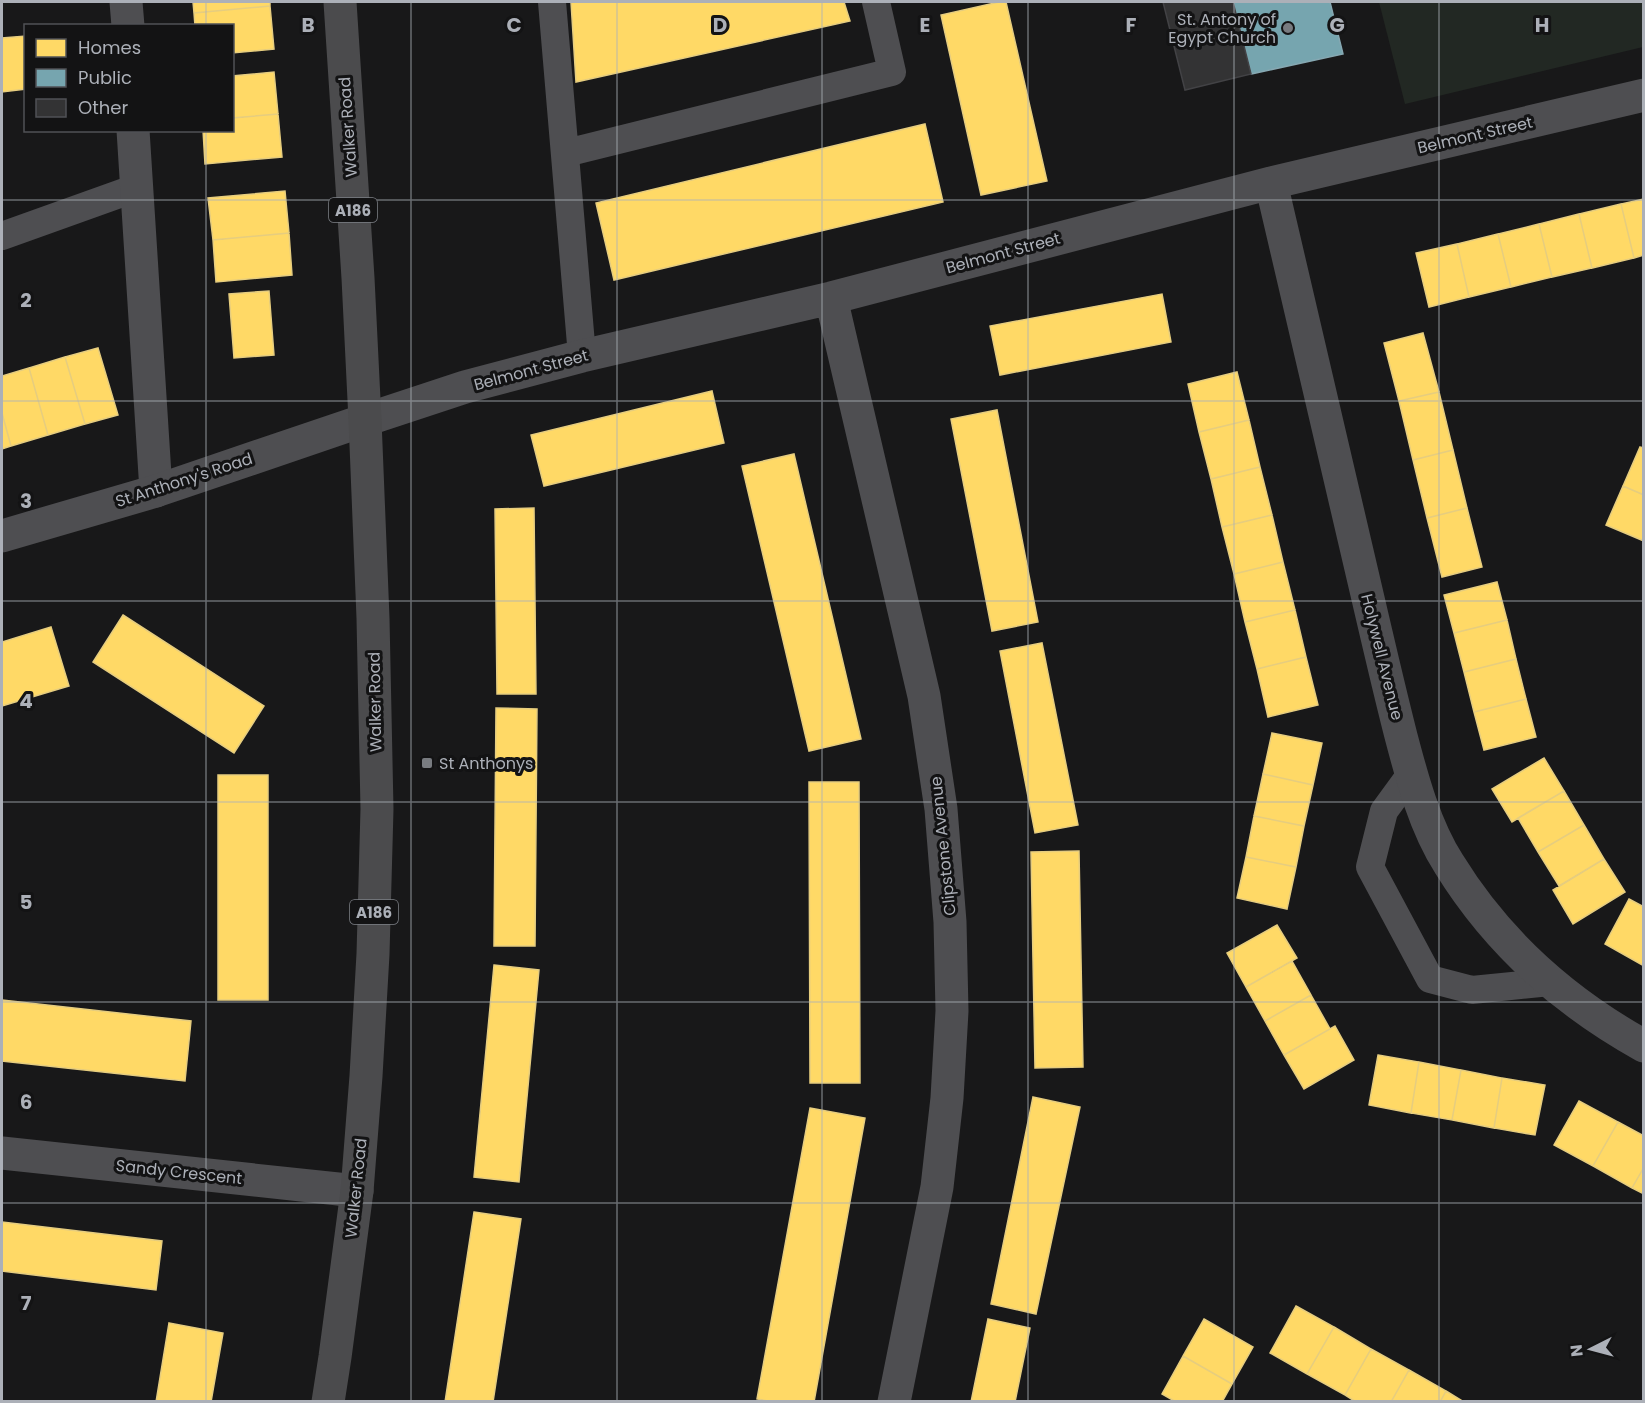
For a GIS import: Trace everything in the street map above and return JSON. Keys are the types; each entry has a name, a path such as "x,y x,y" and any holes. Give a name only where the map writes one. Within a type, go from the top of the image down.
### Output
{"main road":[{"name":"Walker Road","path":"328,1401 357,1191 373,954 377,808 373,618 365,420 340,2"}],"street":[{"path":"126,2 128,24"},
{"name":"Belmont Street","path":"365,420 455,390 582,356 831,298 1271,183 1644,95"},
{"path":"133,132 156,491"},
{"name":"Holywell Avenue","path":"1271,183 1389,689 1411,774 1427,820 1447,862 1480,909 1516,952 1586,1010 1644,1046"},
{"name":"Clipstone Avenue","path":"831,298 924,696 941,809 950,922 952,1011 947,1098 937,1187 894,1401"},
{"name":"St Anthony's Road","path":"2,536 156,491 365,420"},
{"name":"Sandy Crescent","path":"2,1153 357,1191"}],"lane":[{"path":"552,2 582,356"},
{"path":"566,153 892,72 876,2"},
{"path":"2,236 136,188"},
{"path":"1411,774 1384,811 1370,867 1430,979 1472,990 1550,982"}],"shaded area":[{"path":"1379,2 1643,2 1643,47 1405,104"}],"building: Homes":[{"path":"193,2 270,2 270,6 194,13"},
{"path":"571,2 844,2 850,21 576,82"},
{"path":"1006,2 1047,181 981,195 941,15"},
{"path":"270,6 274,49 234,53 234,24 195,24 194,13"},
{"path":"24,36 24,89 2,92 2,38"},
{"path":"274,72 278,114 234,118 234,76"},
{"path":"278,114 282,157 205,164 203,132 234,132 234,118"},
{"path":"925,124 943,202 614,280 596,203"},
{"path":"285,191 289,233 213,240 208,198"},
{"path":"1644,199 1644,255 1634,258 1621,204"},
{"path":"1621,204 1634,258 1592,268 1579,214"},
{"path":"1579,214 1592,268 1552,277 1539,224"},
{"path":"1539,224 1552,277 1511,287 1498,234"},
{"path":"289,233 292,275 216,282 213,240"},
{"path":"1498,234 1511,287 1469,297 1457,244"},
{"path":"1457,244 1469,297 1429,307 1416,253"},
{"path":"269,291 274,355 234,358 229,294"},
{"path":"1162,294 1171,342 1000,375 990,326"},
{"path":"1423,333 1439,392 1399,401 1384,343"},
{"path":"98,348 118,415 85,424 65,357"},
{"path":"65,357 85,424 48,435 29,368"},
{"path":"29,368 48,435 11,446 2,413 2,376"},
{"path":"1237,372 1249,420 1199,432 1188,384"},
{"path":"712,391 724,443 544,486 531,435"},
{"path":"1439,392 1453,450 1413,460 1399,401"},
{"path":"997,410 1038,622 992,631 951,419"},
{"path":"2,413 11,446 2,449"},
{"path":"1249,420 1260,467 1211,479 1199,432"},
{"path":"1640,447 1644,448 1644,495 1623,486"},
{"path":"1453,450 1467,508 1427,518 1413,460"},
{"path":"794,454 861,739 809,751 742,466"},
{"path":"1260,467 1272,515 1222,527 1211,479"},
{"path":"1623,486 1644,495 1644,541 1606,525"},
{"path":"534,508 536,694 497,694 495,509"},
{"path":"1467,508 1482,567 1442,577 1427,518"},
{"path":"1272,515 1283,562 1234,574 1222,527"},
{"path":"1283,562 1295,610 1245,622 1234,574"},
{"path":"1497,582 1507,620 1454,633 1444,595"},
{"path":"1295,610 1306,657 1257,669 1245,622"},
{"path":"123,615 264,706 234,753 93,662"},
{"path":"1507,620 1516,659 1464,672 1454,633"},
{"path":"51,627 69,686 2,706 2,642"},
{"path":"1042,643 1078,825 1035,833 1000,651"},
{"path":"1306,657 1318,705 1268,717 1257,669"},
{"path":"1516,659 1526,699 1474,712 1464,672"},
{"path":"1526,699 1536,737 1484,750 1474,712"},
{"path":"496,708 537,709 535,946 494,946"},
{"path":"1272,733 1322,743 1313,785 1263,774"},
{"path":"1544,758 1564,791 1512,822 1492,789"},
{"path":"1263,774 1313,785 1304,826 1254,816"},
{"path":"218,775 268,775 268,1000 218,1000"},
{"path":"809,782 859,782 860,1083 810,1083"},
{"path":"1564,791 1584,825 1538,852 1518,818"},
{"path":"1254,816 1304,826 1296,867 1246,857"},
{"path":"1584,825 1604,859 1559,886 1538,852"},
{"path":"1079,851 1083,1067 1035,1068 1031,852"},
{"path":"1246,857 1296,867 1287,909 1237,898"},
{"path":"1604,859 1625,892 1573,924 1553,890"},
{"path":"1629,899 1644,907 1644,966 1605,944"},
{"path":"1277,925 1297,958 1246,987 1227,953"},
{"path":"1292,961 1311,995 1265,1021 1246,987"},
{"path":"494,965 539,970 519,1182 474,1177"},
{"path":"1311,995 1330,1029 1284,1055 1265,1021"},
{"path":"2,1000 191,1021 185,1081 2,1061"},
{"path":"1335,1026 1354,1060 1304,1089 1284,1055"},
{"path":"1378,1055 1419,1062 1411,1113 1369,1105"},
{"path":"1419,1062 1461,1070 1452,1120 1411,1113"},
{"path":"1461,1070 1502,1078 1494,1128 1452,1120"},
{"path":"1502,1078 1545,1085 1535,1135 1494,1128"},
{"path":"1033,1097 1080,1107 1036,1314 991,1304"},
{"path":"1579,1101 1618,1122 1593,1166 1554,1145"},
{"path":"810,1108 865,1118 814,1402 773,1402 757,1399"},
{"path":"1618,1122 1644,1136 1644,1167 1632,1188 1593,1166"},
{"path":"1644,1167 1644,1194 1632,1188"},
{"path":"474,1212 521,1219 493,1402 445,1402"},
{"path":"2,1222 162,1241 156,1290 2,1271"},
{"path":"1296,1306 1334,1327 1307,1374 1270,1353"},
{"path":"988,1319 1030,1328 1015,1402 971,1402"},
{"path":"1204,1319 1253,1347 1232,1384 1183,1356"},
{"path":"169,1323 223,1333 211,1402 156,1402"},
{"path":"1334,1327 1371,1349 1345,1395 1307,1374"},
{"path":"1371,1349 1409,1370 1391,1402 1356,1402 1345,1395"},
{"path":"1183,1356 1232,1384 1222,1402 1176,1402 1162,1394"},
{"path":"1409,1370 1446,1391 1440,1402 1391,1402"},
{"path":"1446,1391 1464,1402 1440,1402"}],"building: Public":[{"name":"St. Antony of Egypt Church","path":"1233,2 1330,2 1343,54 1251,74"}],"building: Other":[{"path":"1163,2 1233,2 1251,74 1185,90"}],"place":[{"name":"St. Antony of Egypt Church","path":"1288,28"},
{"name":"St Anthonys","path":"427,763"}]}
